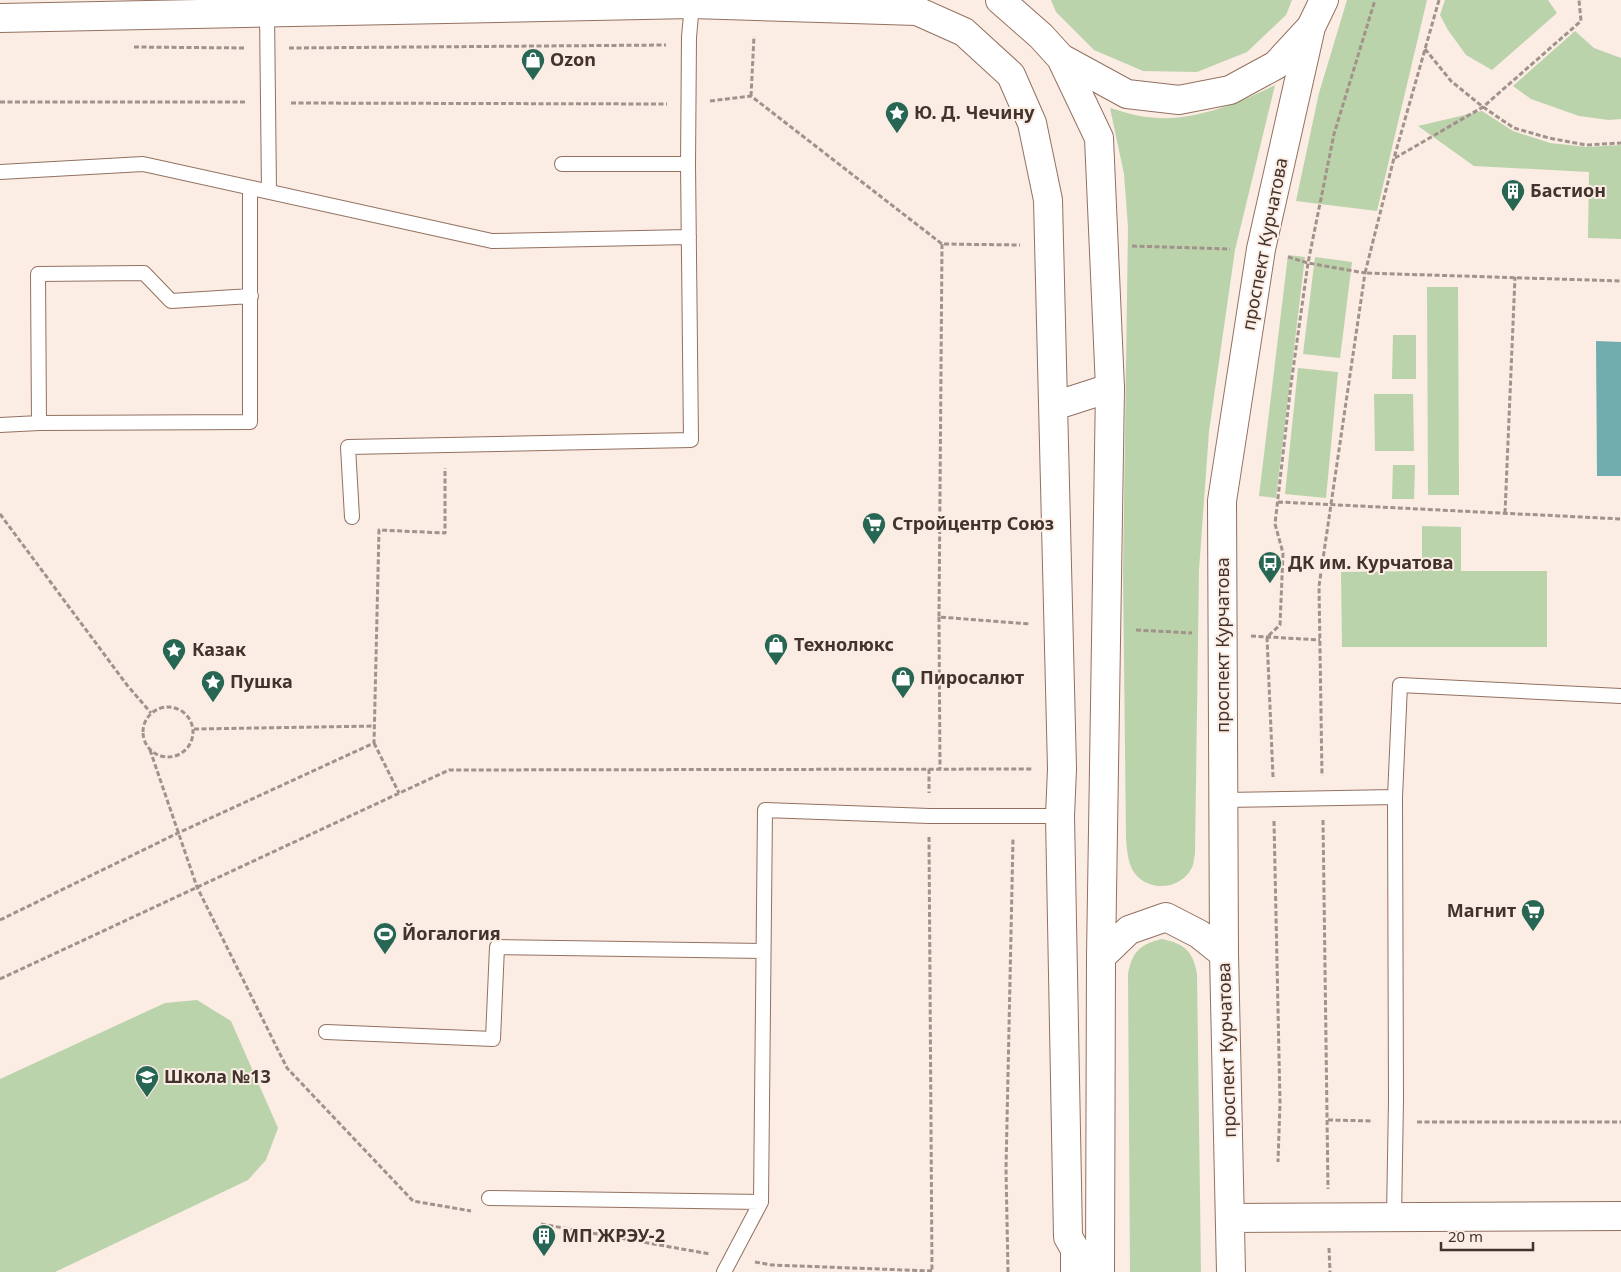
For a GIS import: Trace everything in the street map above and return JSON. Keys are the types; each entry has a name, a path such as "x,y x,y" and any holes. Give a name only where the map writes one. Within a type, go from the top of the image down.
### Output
{"main road":[{"path":"1000,0 1041,36 1061,58 1099,138 1110,388 1101,957 1100,1272"},
{"path":"1022,0 1041,36"},
{"path":"1061,58 1127,94 1179,100 1230,90 1276,65 1311,27 1324,0"},
{"path":"0,18 692,4 917,11 964,32 1011,75 1032,123 1048,200 1062,769 1060,816 1068,1237 1088,1272"},
{"name":"проспект Курчатова","path":"1231,1272 1224,954 1222,500 1261,249 1311,27"},
{"path":"1054,406 1110,388"},
{"path":"1101,957 1129,930 1166,917 1199,934 1224,954"},
{"path":"1231,1218 1621,1216"}],"lane":[{"path":"352,518 348,447 691,440 688,104 692,4"},
{"path":"267,12 269,192"},
{"path":"0,172 143,164 492,241 689,237"},
{"path":"562,164 688,164"},
{"path":"0,425 39,423 250,422 250,188"},
{"path":"39,423 38,274 144,273 171,301 251,296"},
{"path":"1394,1217 1396,1122 1394,798 1400,685 1621,696"},
{"path":"1223,800 1394,798"},
{"path":"724,1272 761,1202 765,810 929,816 1060,816"},
{"path":"326,1032 493,1038 497,947 764,950"},
{"path":"489,1198 761,1202"},
{"path":"1068,1237 1068,1272"}],"path":[{"path":"1278,1162 1280,1093 1274,799 1267,637 1280,624 1283,553 1275,524 1291,384 1308,263 1334,134 1375,0"},
{"path":"1328,1217 1319,586 1366,273 1394,158 1439,0"},
{"path":"1394,158 1483,107 1581,21 1579,0"},
{"path":"751,96 755,6"},
{"path":"129,47 689,45"},
{"path":"1425,48 1451,81 1483,107 1514,128 1549,138 1586,145 1621,143"},
{"path":"0,102 688,104 751,96 942,244 1050,246"},
{"path":"1104,246 1261,249 1308,263 1366,273 1621,281"},
{"path":"1505,514 1516,277"},
{"path":"399,793 374,743 379,530 445,533 445,445"},
{"path":"1278,502 1621,519"},
{"path":"0,514 128,686 151,712"},
{"path":"939,618 940,769"},
{"path":"150,750 157,755 166,757 177,756 184,751 190,744 194,729 191,720 186,714 178,708 170,706 151,712 142,728 143,737 150,750 197,887 288,1068 413,1201 480,1213"},
{"path":"194,729 375,726"},
{"path":"0,920 178,833 374,743"},
{"path":"538,1223 772,1265 932,1272 929,769"},
{"path":"0,979 449,770 1062,769"},
{"path":"1008,1272 1006,1169 1013,816"},
{"path":"1328,1120 1396,1122 1621,1122"}],"green space":[{"path":"1051,0 1292,0 1286,15 1247,52 1197,72 1143,71 1094,50 1056,12"},
{"path":"1347,0 1427,0 1377,211 1296,201 1319,93"},
{"path":"1445,0 1548,0 1557,13 1492,70 1466,55 1448,30 1440,15"},
{"path":"1575,31 1594,48 1621,58 1621,119 1609,120 1579,116 1531,99 1513,86"},
{"path":"1275,85 1235,250 1209,431 1199,570 1195,854 1193,865 1189,872 1177,883 1161,886 1153,885 1138,877 1132,869 1126,838 1123,573 1128,227 1124,174 1110,108 1133,115 1163,118 1197,115 1230,105"},
{"path":"1482,111 1513,131 1550,143 1587,147 1621,145 1621,239 1588,238 1589,172 1474,166 1418,126"},
{"path":"1288,255 1305,257 1276,498 1259,496"},
{"path":"1315,257 1352,262 1340,358 1303,354"},
{"path":"1427,287 1458,287 1459,495 1428,495"},
{"path":"1393,335 1416,335 1416,379 1392,379"},
{"path":"1298,368 1338,372 1326,498 1285,494"},
{"path":"1374,394 1413,394 1414,451 1375,451"},
{"path":"1393,465 1415,465 1414,499 1392,499"},
{"path":"1422,526 1461,527 1461,571 1547,571 1547,647 1342,647 1341,572 1422,571"},
{"path":"1162,939 1177,943 1187,950 1193,960 1197,974 1201,1272 1130,1272 1128,974 1132,960 1138,950 1148,943"},
{"name":"Школа №13","path":"197,1000 231,1021 278,1128 266,1160 248,1180 55,1272 0,1272 0,1079 165,1003"}],"water":[{"path":"1596,341 1621,342 1621,476 1597,476"}],"place":[{"name":"Ozon","path":"533,81"},
{"name":"Ю. Д. Чечину","path":"897,134"},
{"name":"Бастион","path":"1513,212"},
{"name":"Стройцентр Союз","path":"874,545"},
{"name":"ДК им. Курчатова","path":"1270,584"},
{"name":"Технолюкс","path":"776,666"},
{"name":"Казак","path":"174,671"},
{"name":"Пиросалют","path":"903,699"},
{"name":"Пушка","path":"213,703"},
{"name":"Магнит","path":"1533,932"},
{"name":"Йогалогия","path":"385,955"},
{"name":"Школа №13","path":"147,1098"},
{"name":"МП ЖРЭУ-2","path":"544,1257"}]}
